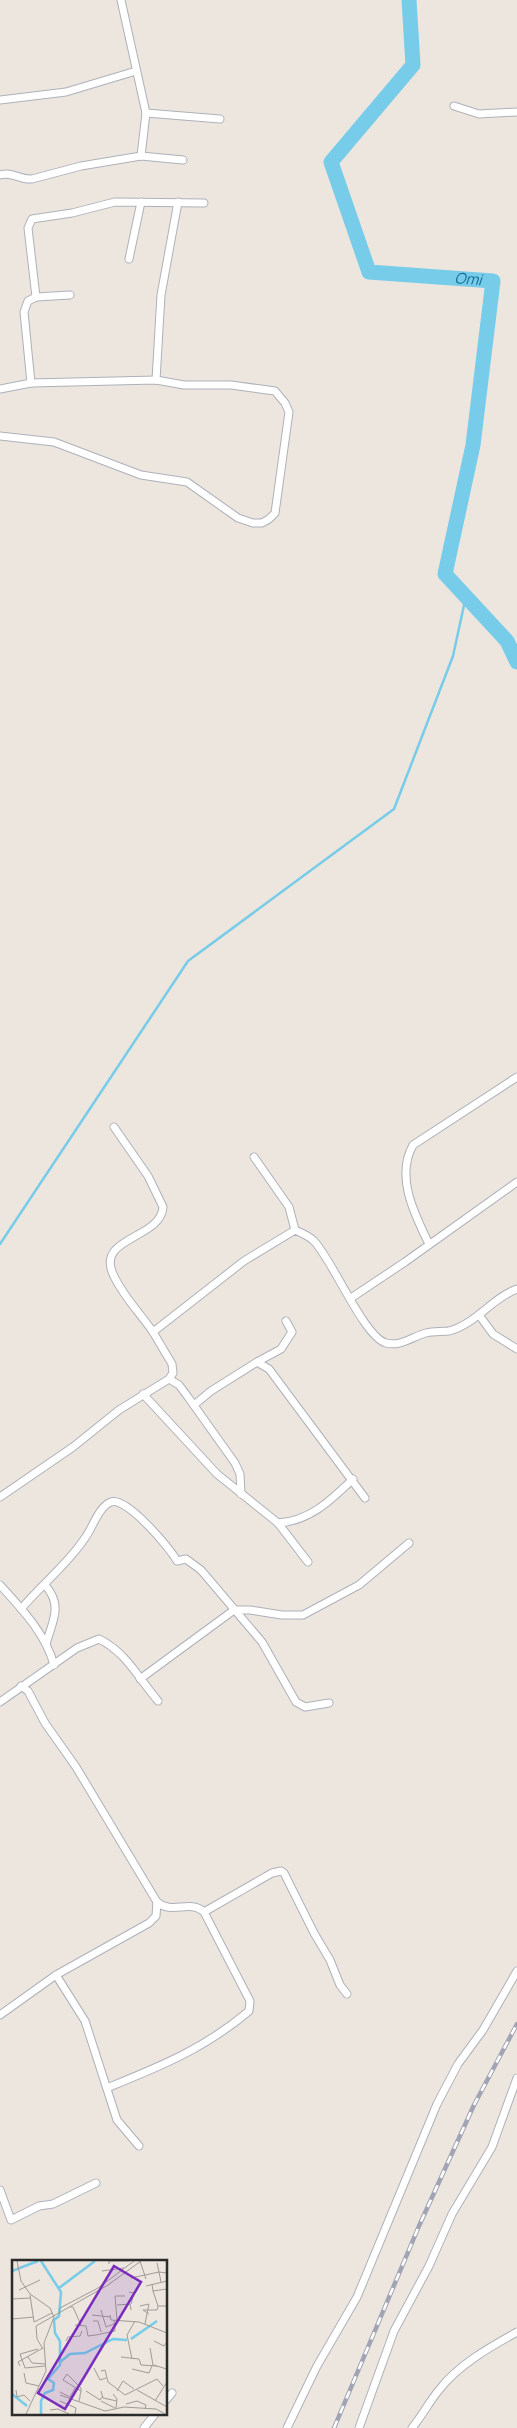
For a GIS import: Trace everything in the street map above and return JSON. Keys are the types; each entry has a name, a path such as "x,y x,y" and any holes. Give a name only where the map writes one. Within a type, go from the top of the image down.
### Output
{"street":[{"path":"121,0 146,113 141,156"},
{"path":"0,100 66,92 136,71"},
{"path":"454,106 479,114 517,112"},
{"path":"146,113 220,119"},
{"path":"0,175 9,172 26,180 81,166 141,156 183,160"},
{"path":"36,297 28,228 32,219 72,213 115,202 204,203"},
{"path":"129,259 140,202"},
{"path":"156,380 161,295 178,202"},
{"path":"31,384 24,312 28,301 36,297 70,295"},
{"path":"0,389 31,384 156,380 184,385 231,385 275,391 288,412 274,513 262,523 253,523 238,518 187,482 141,475 54,442 0,436"},
{"path":"429,1244 414,1211 409,1192 405,1170 407,1156 413,1145 517,1077"},
{"path":"0,1497 73,1447 119,1410 169,1379 173,1373 172,1364 153,1332 118,1286 109,1265 109,1259 118,1247 159,1218 163,1207 138,1160 114,1127"},
{"path":"254,1157 288,1207 295,1230 314,1240 362,1318 377,1337 386,1343 407,1341 427,1333 450,1330 479,1315 506,1294 517,1289"},
{"path":"351,1298 517,1182"},
{"path":"153,1332 244,1261 295,1230"},
{"path":"479,1315 493,1334 517,1350"},
{"path":"194,1405 211,1391 281,1349 292,1332 286,1321"},
{"path":"257,1362 269,1369 298,1411 365,1498"},
{"path":"169,1379 178,1385 194,1405 235,1463 240,1474 241,1494"},
{"path":"142,1394 217,1474 278,1523 308,1562"},
{"path":"278,1523 297,1520 318,1510 352,1479"},
{"path":"21,1609 84,1541 102,1510 111,1502 117,1501 144,1520 172,1551 177,1561 186,1559 201,1570 262,1642 296,1702 305,1707 328,1703"},
{"path":"140,1679 234,1610 302,1615 360,1585 409,1543"},
{"path":"0,1585 21,1609 46,1644 54,1665"},
{"path":"45,1585 56,1601 46,1644"},
{"path":"0,1702 86,1642 99,1639 109,1643 122,1656 158,1701"},
{"path":"21,1686 28,1691 45,1723 76,1767 157,1902 171,1909 188,1906 200,1908 204,1912 250,2001 249,2011 194,2050 107,2088"},
{"path":"204,1912 272,1873 281,1871 330,1960 340,1985 346,1994"},
{"path":"0,2015 56,1976 149,1923 156,1916 157,1902"},
{"path":"287,2428 317,2366 357,2297 437,2104 458,2064 483,2030 517,1971"},
{"path":"56,1976 78,2006 85,2021 117,2120 139,2146"},
{"path":"359,2428 394,2331 429,2266 452,2214 492,2147 517,2078"},
{"path":"0,2190 12,2220 39,2206 53,2204 96,2183"},
{"path":"412,2428 439,2389 455,2373 491,2347 517,2332"},
{"path":"168,2398 172,2393"},
{"path":"144,2428 153,2416"}],"waterway":[{"name":"Omi","path":"409,0 413,65 331,162 369,272 493,281 473,445 445,574 507,641 517,662"},
{"path":"0,1244 188,961 394,809 453,656 466,596"}],"railway":[{"path":"334,2428 419,2226 474,2105 517,2024"}]}
